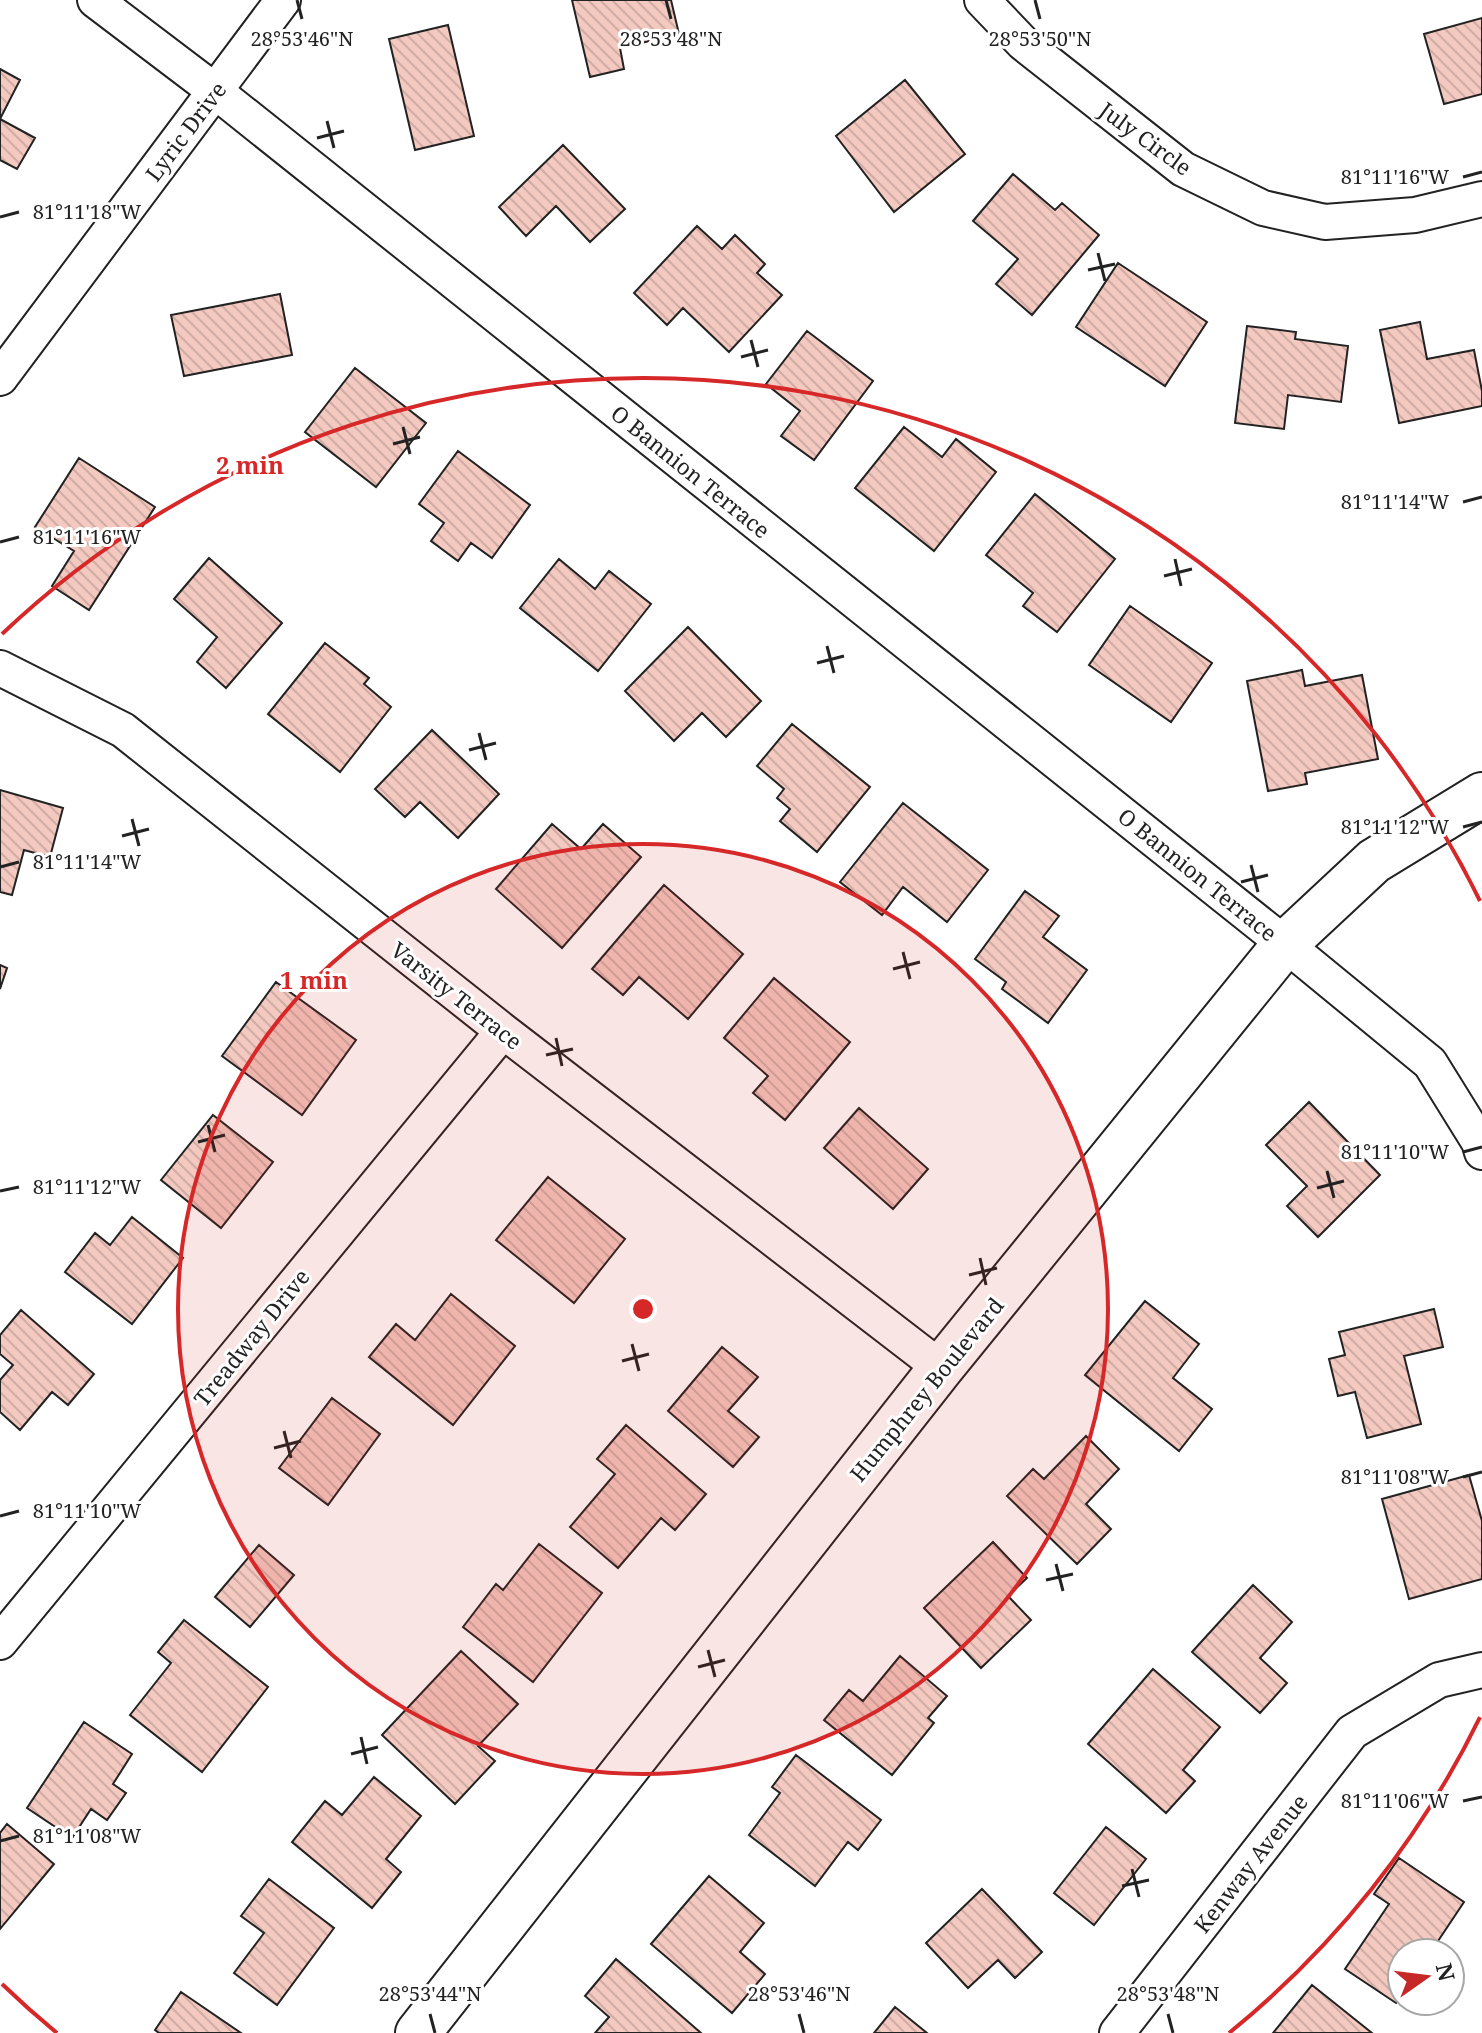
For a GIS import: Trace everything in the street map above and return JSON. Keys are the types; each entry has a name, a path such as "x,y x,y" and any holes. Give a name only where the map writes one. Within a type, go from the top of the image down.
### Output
{"street":[{"name":"O Bannion Terrace","path":"95,0 215,91 1430,1063 1479,1142 1482,1152"},
{"name":"Lyric Drive","path":"0,378 283,0"},
{"name":"July Circle","path":"982,0 1023,43 1183,169 1263,208 1325,222 1415,215 1482,199"},
{"name":"Varsity Terrace","path":"0,668 123,730 503,1031 941,1368"},
{"name":"Humphrey Boulevard","path":"418,2033 941,1368 1285,944 1374,861 1482,795"},
{"name":"Treadway Drive","path":"0,1642 503,1031"},
{"name":"Kenway Avenue","path":"1117,2033 1352,1732 1439,1680 1482,1670"}],"building":[{"path":"572,0 671,0 679,34 620,48 624,69 590,77"},
{"path":"1482,18 1482,94 1444,104 1424,34"},
{"path":"448,25 474,136 415,150 389,39"},
{"path":"0,69 20,80 0,119"},
{"path":"905,80 965,154 894,212 836,136"},
{"path":"0,119 35,138 17,169 0,160"},
{"path":"563,145 625,209 590,242 556,206 526,236 499,207"},
{"path":"1013,174 1055,210 1062,203 1099,235 1032,315 996,284 1018,259 973,221"},
{"path":"697,226 722,249 735,235 765,264 757,273 782,295 729,352 683,308 667,325 634,293"},
{"path":"1118,263 1207,322 1165,386 1076,327"},
{"path":"280,294 292,355 184,376 171,315"},
{"path":"1420,322 1427,359 1474,350 1482,406 1399,423 1380,330"},
{"path":"1247,326 1296,332 1295,339 1348,346 1341,402 1288,395 1284,429 1235,423"},
{"path":"807,331 873,381 814,460 781,436 800,411 766,384"},
{"path":"355,368 426,423 376,487 305,432"},
{"path":"904,427 942,457 956,439 996,472 934,551 855,488"},
{"path":"458,451 530,505 492,558 471,543 458,561 431,541 444,523 419,504"},
{"path":"79,458 155,507 89,610 52,586 74,551 35,527"},
{"path":"1035,494 1115,559 1057,632 1023,606 1033,593 986,555"},
{"path":"209,558 282,623 226,688 197,662 217,637 174,599"},
{"path":"559,559 595,589 609,571 651,604 598,671 520,608"},
{"path":"1130,606 1212,663 1171,722 1089,665"},
{"path":"688,627 761,701 726,737 702,713 674,741 625,691"},
{"path":"325,643 369,678 364,684 391,707 340,772 268,714"},
{"path":"1302,670 1305,686 1362,675 1378,759 1305,773 1307,784 1268,791 1247,681"},
{"path":"792,724 870,787 817,852 780,821 790,809 777,798 784,789 757,766"},
{"path":"432,730 499,794 458,838 420,802 405,817 375,789"},
{"path":"0,790 63,808 50,857 24,850 12,895 0,892"},
{"path":"903,803 988,870 947,922 903,887 882,915 840,882"},
{"path":"552,824 581,849 603,824 641,857 562,948 496,889"},
{"path":"664,885 743,954 688,1019 639,977 623,995 592,969"},
{"path":"1025,891 1059,916 1043,937 1087,970 1048,1023 1002,989 1006,982 975,959"},
{"path":"0,965 7,968 0,989"},
{"path":"774,978 850,1042 785,1120 753,1093 768,1076 724,1038"},
{"path":"276,982 356,1040 302,1115 222,1056"},
{"path":"1309,1102 1380,1175 1318,1237 1287,1206 1307,1186 1266,1145"},
{"path":"859,1108 928,1169 893,1209 824,1148"},
{"path":"213,1115 273,1162 221,1228 161,1180"},
{"path":"548,1177 625,1239 574,1303 496,1240"},
{"path":"132,1217 183,1258 132,1324 65,1272 95,1233 110,1245"},
{"path":"451,1294 515,1346 453,1425 369,1357 396,1324 415,1340"},
{"path":"1145,1301 1199,1344 1173,1378 1212,1409 1179,1451 1085,1375"},
{"path":"1434,1309 1443,1347 1404,1356 1421,1424 1367,1438 1355,1392 1338,1396 1329,1359 1345,1355 1339,1332"},
{"path":"21,1310 94,1374 68,1405 52,1392 20,1430 0,1412 0,1380 13,1365 0,1354 0,1335"},
{"path":"722,1347 758,1377 728,1411 759,1437 733,1467 668,1411"},
{"path":"332,1398 380,1434 328,1505 279,1468"},
{"path":"626,1425 706,1494 675,1530 661,1518 618,1568 570,1527 615,1474 597,1459"},
{"path":"1086,1436 1119,1469 1086,1504 1111,1529 1077,1564 1007,1496 1033,1469 1044,1479"},
{"path":"1469,1475 1482,1521 1482,1579 1409,1599 1382,1499"},
{"path":"993,1542 1027,1578 1008,1596 1031,1620 981,1668 924,1608"},
{"path":"539,1544 602,1593 533,1682 463,1627 496,1584 503,1590"},
{"path":"259,1545 294,1575 250,1627 215,1597"},
{"path":"1253,1585 1292,1622 1260,1658 1287,1683 1260,1713 1192,1652"},
{"path":"184,1620 268,1687 202,1772 130,1715 171,1663 158,1652"},
{"path":"461,1651 518,1704 478,1746 495,1761 455,1804 382,1735"},
{"path":"900,1656 947,1696 928,1718 934,1723 892,1775 824,1720 849,1690 863,1701"},
{"path":"1153,1669 1220,1727 1183,1770 1195,1781 1166,1813 1088,1744"},
{"path":"84,1722 132,1754 113,1784 126,1793 107,1820 91,1809 72,1838 27,1808"},
{"path":"796,1755 881,1820 858,1850 848,1842 815,1886 749,1835 780,1793 772,1787"},
{"path":"374,1777 421,1816 386,1859 401,1872 372,1908 292,1842 325,1801 342,1815"},
{"path":"7,1824 54,1864 0,1929 0,1833"},
{"path":"1106,1827 1146,1859 1094,1925 1054,1893"},
{"path":"1399,1858 1464,1902 1441,1937 1386,1937 1386,1996 1345,1969 1389,1904 1374,1894"},
{"path":"709,1876 764,1923 740,1952 765,1974 732,2013 651,1944"},
{"path":"269,1879 334,1928 277,2005 234,1973 264,1933 241,1916"},
{"path":"982,1889 1042,1952 1015,1978 998,1960 968,1988 926,1943"},
{"path":"616,1959 701,2033 595,2033 609,2017 585,1996"},
{"path":"1312,1985 1372,2033 1273,2033"},
{"path":"181,1992 241,2033 159,2033 155,2030"},
{"path":"895,2007 927,2033 874,2033"}]}
